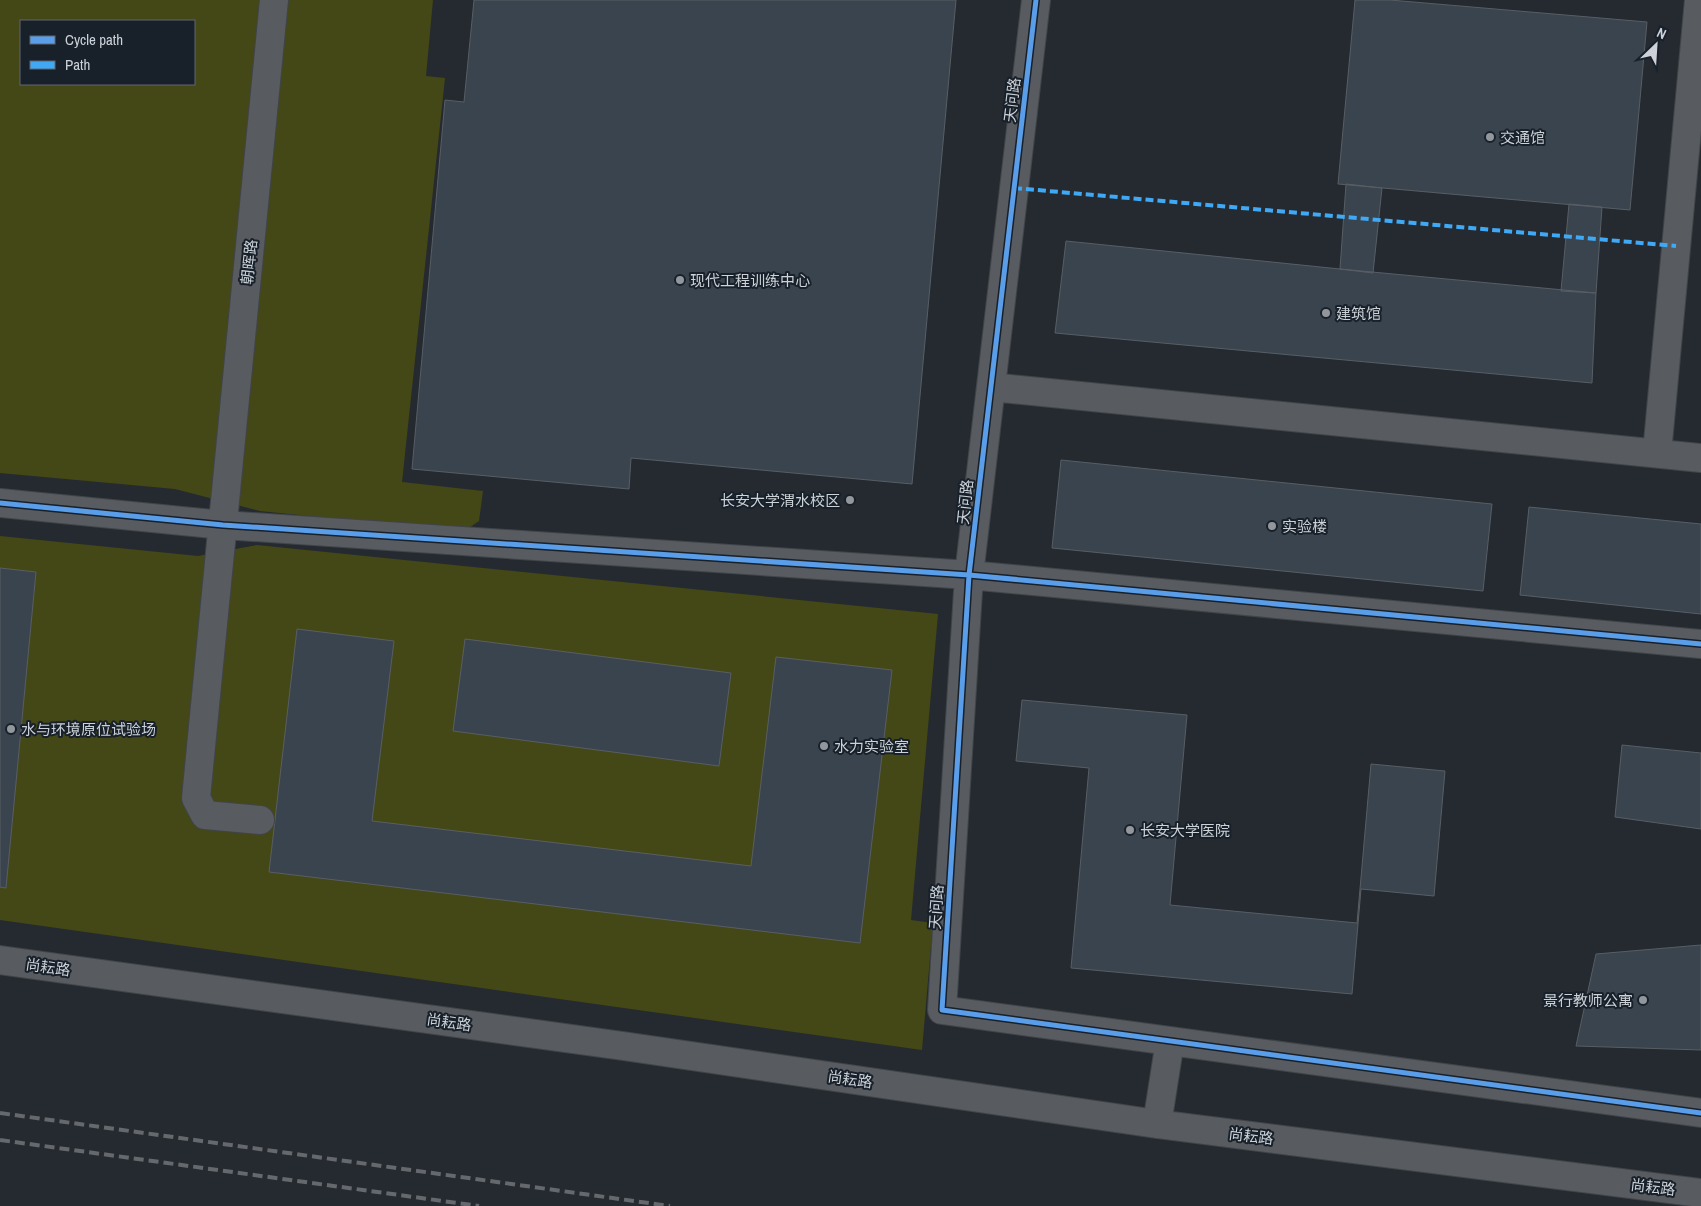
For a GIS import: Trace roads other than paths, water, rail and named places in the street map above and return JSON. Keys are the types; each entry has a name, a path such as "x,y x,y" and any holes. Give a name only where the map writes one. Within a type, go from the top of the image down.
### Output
{"street":[{"name":"朝晖路","path":"260,820 205,815 196,798 274,0"},
{"name":"天问路","path":"1036,0 970,575 942,1010 1170,1040"},
{"path":"1656,453 1699,0"},
{"path":"991,387 1701,458"},
{"path":"0,503 223,525 970,575 1701,644"},
{"name":"尚耘路","path":"0,960 623,1046 1157,1124 1701,1193"},
{"path":"1157,1124 1170,1040 1701,1113"}],"railway":[{"path":"0,1113 670,1206"},
{"path":"0,1140 479,1206"}],"place":[{"name":"交通馆","path":"1490,137"},
{"name":"现代工程训练中心","path":"680,280"},
{"name":"建筑馆","path":"1326,313"},
{"name":"长安大学渭水校区","path":"850,500"},
{"name":"实验楼","path":"1272,526"},
{"name":"水与环境原位试验场","path":"11,729"},
{"name":"水力实验室","path":"824,746"},
{"name":"长安大学医院","path":"1130,830"},
{"name":"景行教师公寓","path":"1643,1000"}]}
